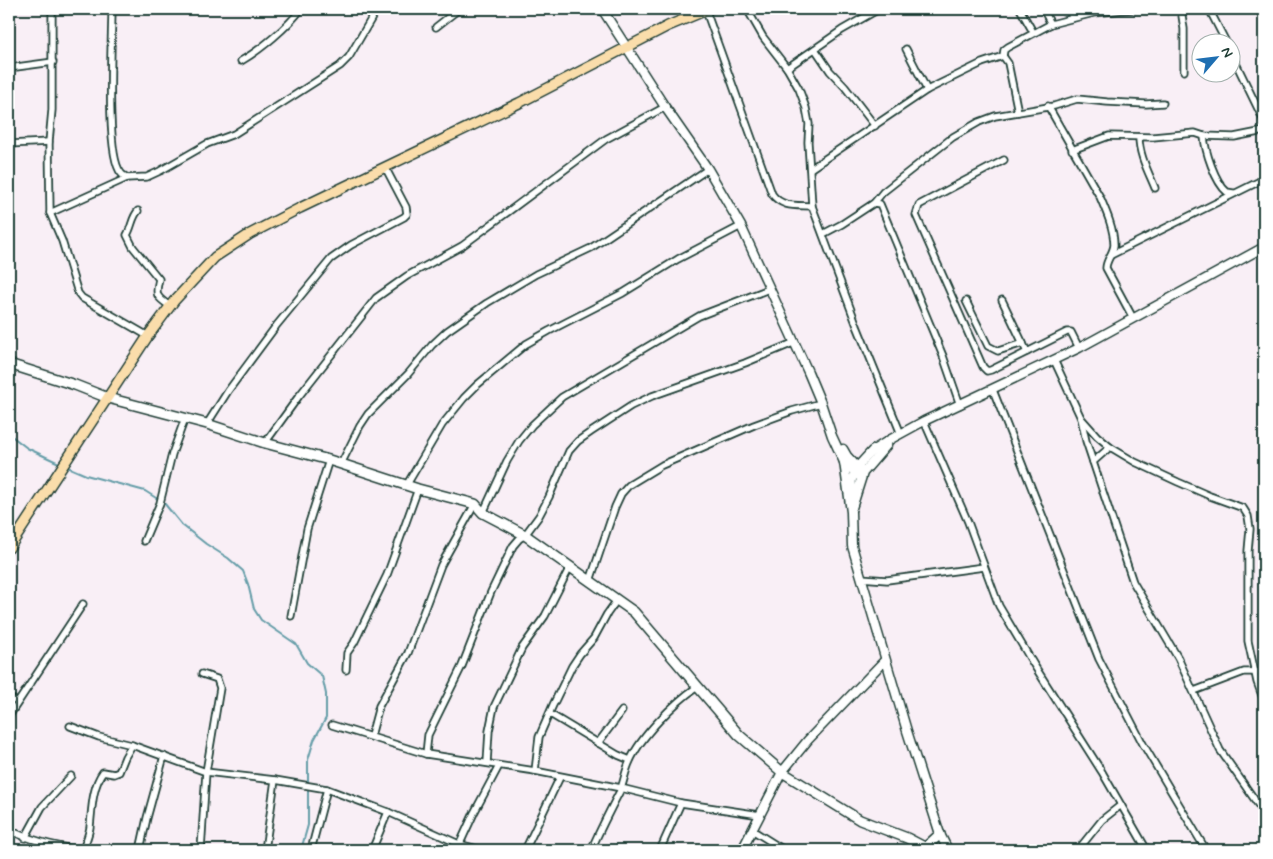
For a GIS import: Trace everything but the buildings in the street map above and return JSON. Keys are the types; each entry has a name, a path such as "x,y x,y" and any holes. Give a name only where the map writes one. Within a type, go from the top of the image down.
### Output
{"main road":[{"path":"9,548 148,336 170,306 202,270 229,247 273,221 519,103 668,26 708,10"},
{"path":"9,364 75,385 108,398 207,424 265,443 329,460 418,490 475,504 483,513 525,535 634,612 674,657 696,687 739,735 782,772 860,820 907,838 928,849 940,834"}],"street":[{"path":"52,9 52,110 49,142 50,213 70,264 75,287 82,298 148,336"},
{"path":"112,9 110,84 112,139 117,166 120,173 127,178"},
{"path":"241,60 251,55 274,36 301,9"},
{"path":"50,213 127,178 147,177 207,144 234,134 330,73 349,57 377,9"},
{"path":"436,28 459,9"},
{"path":"602,9 708,170 741,226 822,403 832,436 841,444 846,459 852,546 885,660 940,834 948,850"},
{"path":"748,9 763,37 787,68 799,89 806,108 809,124 808,142 812,206 857,326 901,434"},
{"path":"1020,9 1033,32"},
{"path":"1043,9 1051,24"},
{"path":"1068,9 1073,18"},
{"path":"1018,112 1008,62 1003,56 1004,50 1033,32 1051,24 1093,11 1133,9"},
{"path":"1181,9 1184,29 1184,71"},
{"path":"1209,9 1221,32"},
{"path":"708,10 772,194 776,200 787,205 812,206"},
{"path":"787,68 876,10"},
{"path":"815,49 830,72 846,87 875,126"},
{"path":"906,49 927,90"},
{"path":"810,169 927,90 982,63 1003,56"},
{"path":"9,68 52,62"},
{"path":"1240,72 1264,121"},
{"path":"823,234 874,203 883,192 953,137 979,122 995,116 1077,99 1146,104 1163,102"},
{"path":"1048,106 1100,197 1114,244 1106,268 1133,318"},
{"path":"265,443 304,389 376,298 407,276 462,246 606,139 665,107"},
{"path":"1072,150 1109,136 1139,137 1195,133 1204,136 1234,138 1264,131"},
{"path":"1204,136 1208,154 1220,183 1226,192 1232,193"},
{"path":"1139,137 1143,160 1154,188"},
{"path":"9,144 49,142"},
{"path":"1004,160 919,204 916,215 983,367 987,371 1072,332 1079,348"},
{"path":"207,424 228,391 276,326 331,259 351,245 407,214 406,207 386,166"},
{"path":"341,464 368,414 408,374 432,344 447,331 479,308 536,274 591,248 708,170"},
{"path":"1111,255 1232,193 1264,179"},
{"path":"874,203 878,202 882,207 943,356 960,405"},
{"path":"138,211 134,215 127,235 133,247 159,279 156,290 158,297 170,306"},
{"path":"406,486 442,425 464,398 526,344 623,293 678,259 741,226"},
{"path":"846,459 857,458 872,451 924,421 1079,348 1264,247"},
{"path":"483,513 507,461 519,441 547,409 562,397 699,316 769,289"},
{"path":"1002,300 1027,352"},
{"path":"966,302 988,346 998,351 1023,343"},
{"path":"426,754 428,735 462,666 491,592 513,546 525,535 549,498 569,451 578,441 631,406 652,396 745,363 793,343"},
{"path":"1054,360 1081,418 1086,441 1133,582 1178,658 1220,750 1264,812"},
{"path":"993,390 1099,659 1143,744 1206,850"},
{"path":"590,581 615,507 621,494 629,485 662,465 696,450 792,411 822,403"},
{"path":"144,541 160,502 172,454 185,418"},
{"path":"1081,418 1110,447 1144,466 1210,496 1243,508 1248,516 1250,529 1248,551 1248,641 1257,682 1264,701"},
{"path":"924,421 968,522 999,606 1098,765 1147,850"},
{"path":"851,512 859,473 891,439"},
{"path":"1093,462 1110,447"},
{"path":"850,498 850,486 872,451"},
{"path":"846,459 859,473"},
{"path":"291,616 308,529 329,460"},
{"path":"346,670 347,653 354,643 387,574 418,490"},
{"path":"371,736 380,706 412,644 441,565 475,504"},
{"path":"487,763 489,731 494,708 522,648 545,616 570,567"},
{"path":"861,578 887,580 984,568"},
{"path":"536,771 539,737 572,666 594,638 617,600"},
{"path":"9,716 83,604"},
{"path":"742,850 782,772 808,740 885,660"},
{"path":"1194,691 1244,672 1264,672"},
{"path":"201,850 206,772 220,688 217,679 202,674"},
{"path":"591,850 621,788 630,760 664,714 696,687"},
{"path":"9,697 18,702"},
{"path":"598,742 622,711"},
{"path":"550,714 618,755 630,760"},
{"path":"332,725 426,754 536,771 621,788 681,803 760,815"},
{"path":"70,726 99,737 132,745 206,772 275,780 327,789 388,812 458,847 481,850"},
{"path":"83,850 90,828 90,815 94,796 101,775 103,772 114,774 119,772 132,745"},
{"path":"140,850 164,756"},
{"path":"458,847 499,766"},
{"path":"25,838 42,807 70,776"},
{"path":"525,850 560,777"},
{"path":"265,850 275,780"},
{"path":"310,850 327,789"},
{"path":"660,850 681,803"},
{"path":"1078,850 1102,820 1121,805"},
{"path":"372,850 388,812"},
{"path":"9,830 25,838 78,850"},
{"path":"752,830 784,850"}],"waterway":[{"path":"9,434 27,448 61,464"},
{"path":"65,466 86,475 145,491 164,503 182,525 243,571 254,609 261,620 296,644 307,663 322,676 326,694 326,718 314,740 308,760 308,825 301,850"}]}
